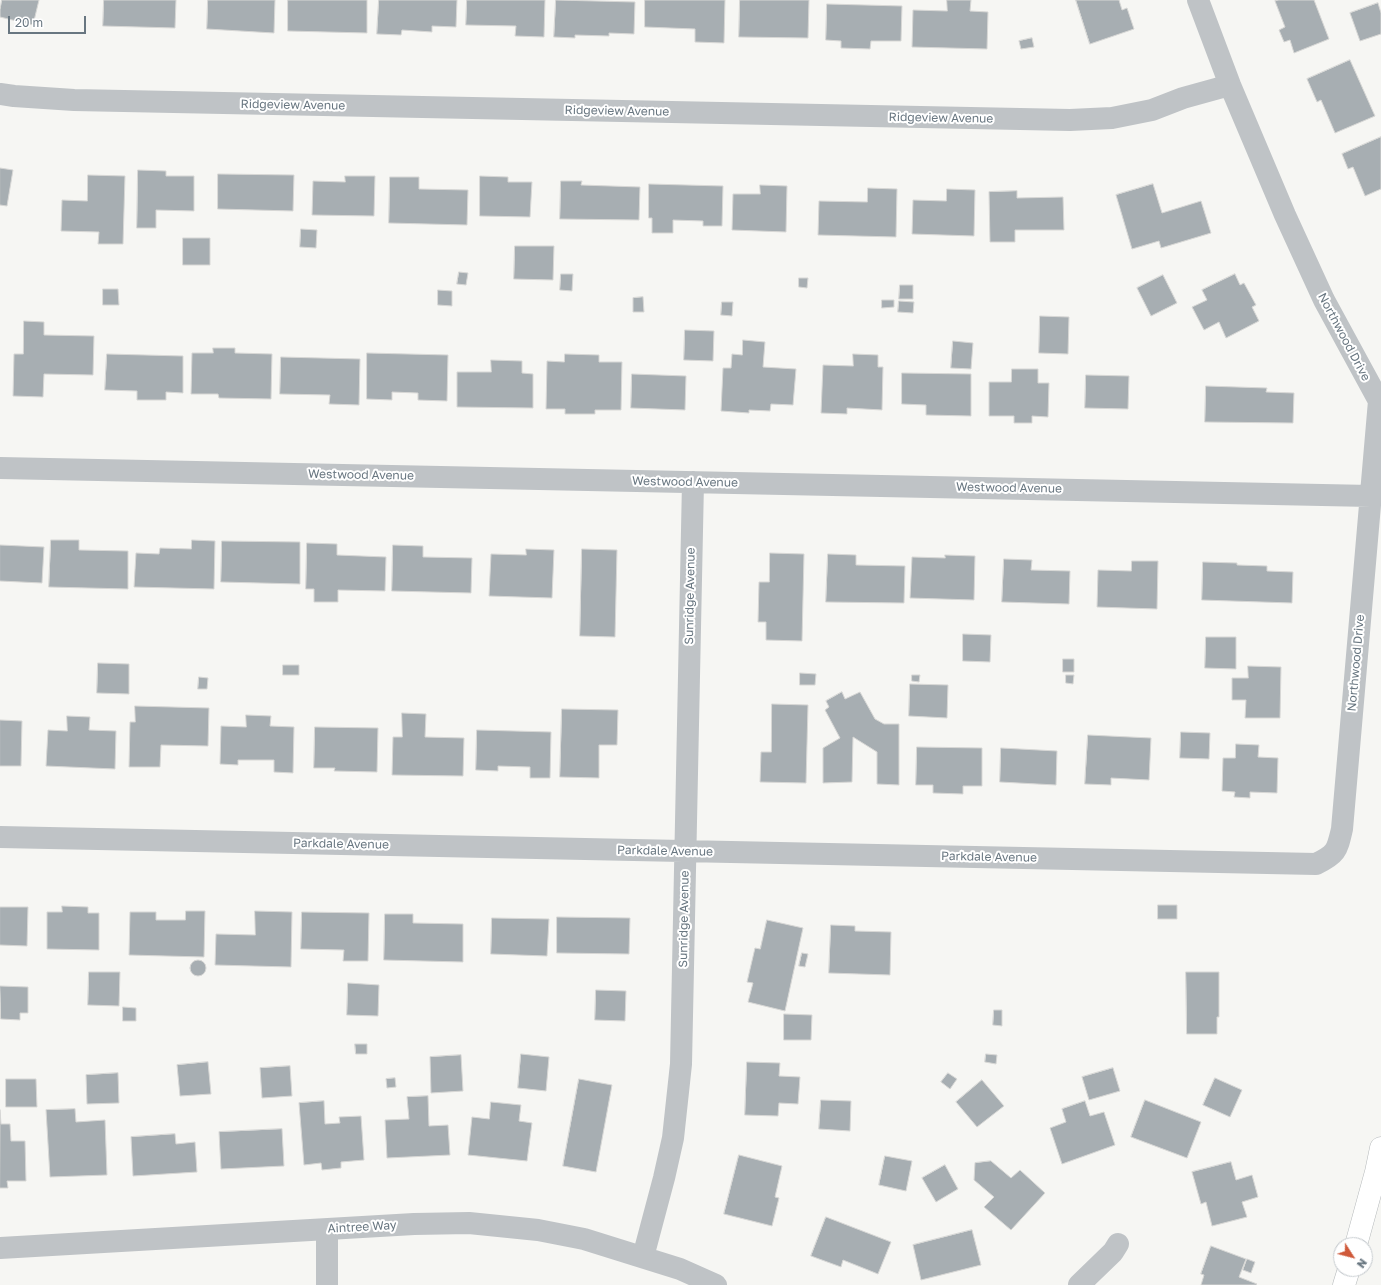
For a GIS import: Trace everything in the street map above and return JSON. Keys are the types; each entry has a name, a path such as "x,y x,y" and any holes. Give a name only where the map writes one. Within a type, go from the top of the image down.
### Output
{"highway":[{"path":"1358,1237 1381,1148"}],"street":[{"name":"Northwood Drive","path":"1198,0 1230,85 1285,215 1324,300 1379,401 1342,829 1337,849 1328,858"},
{"name":"Ridgeview Avenue","path":"0,94 74,100 1070,120 1125,116 1152,110 1184,98 1230,85"},
{"name":"Westwood Avenue","path":"0,468 1371,496"},
{"name":"Sunridge Avenue","path":"642,1257 664,1178 674,1130 681,1064 693,482"},
{"name":"Parkdale Avenue","path":"0,837 1316,864 1328,858"},
{"name":"Aintree Way","path":"0,1248 414,1224 469,1223 538,1230 584,1239 680,1268 716,1285"},
{"path":"327,1230 327,1285"},
{"path":"1079,1285 1113,1252 1118,1244"}],"building":[{"path":"2,0 39,0 33,25 0,17"},
{"path":"104,0 176,0 175,28 103,26"},
{"path":"208,0 275,0 274,33 207,29"},
{"path":"288,0 367,0 367,33 288,31"},
{"path":"379,0 457,0 456,27 432,26 432,32 402,30 401,35 377,34"},
{"path":"467,0 545,0 544,37 515,36 516,26 466,25"},
{"path":"556,0 635,2 634,34 609,33 609,36 575,35 575,38 554,37"},
{"path":"645,0 725,0 724,43 695,42 695,29 645,27"},
{"path":"740,0 809,0 808,38 739,37"},
{"path":"947,0 971,0 970,11 988,12 987,49 912,47 913,10 947,11"},
{"path":"1076,0 1119,0 1122,10 1127,8 1134,29 1090,44"},
{"path":"1314,0 1329,39 1294,53 1290,40 1284,42 1279,30 1285,27 1275,1"},
{"path":"1378,3 1381,13 1381,34 1360,41 1350,13"},
{"path":"827,4 902,6 901,41 871,41 870,49 841,48 841,41 826,40"},
{"path":"1032,38 1034,47 1021,49 1019,41"},
{"path":"1350,60 1375,116 1335,133 1321,100 1317,102 1307,79"},
{"path":"1381,137 1381,189 1365,196 1353,167 1348,169 1342,154"},
{"path":"0,168 13,170 7,206 0,205"},
{"path":"138,170 166,171 166,176 194,176 194,211 156,210 156,228 137,228"},
{"path":"218,174 294,175 293,211 218,209"},
{"path":"88,175 125,176 123,244 98,244 99,232 61,231 62,200 87,201"},
{"path":"345,176 375,176 374,216 312,215 313,181 345,182"},
{"path":"480,176 508,177 508,182 532,182 530,217 480,216"},
{"path":"390,177 419,177 419,189 468,190 467,225 389,223"},
{"path":"561,181 582,181 581,185 640,187 639,220 560,219"},
{"path":"649,184 723,186 722,226 703,226 703,221 673,220 673,233 652,233 652,218 649,218"},
{"path":"1153,184 1162,213 1201,201 1211,233 1161,248 1159,241 1132,249 1116,195"},
{"path":"760,185 787,186 786,232 732,230 733,194 760,194"},
{"path":"868,188 897,189 896,237 818,235 819,201 867,202"},
{"path":"947,189 975,190 974,236 912,234 913,200 946,201"},
{"path":"1017,191 1017,198 1063,197 1064,230 1015,230 1015,242 990,242 989,192"},
{"path":"301,229 317,230 316,248 300,247"},
{"path":"183,238 210,238 210,265 183,265"},
{"path":"515,246 554,246 553,280 514,279"},
{"path":"459,272 468,273 466,285 457,284"},
{"path":"561,274 573,274 572,291 560,290"},
{"path":"1235,274 1240,285 1244,283 1256,305 1252,307 1259,321 1226,338 1219,322 1204,330 1192,307 1207,300 1202,290"},
{"path":"1163,275 1177,303 1151,316 1137,288"},
{"path":"799,278 808,278 807,288 799,287"},
{"path":"900,285 913,285 913,299 899,299"},
{"path":"103,289 118,289 119,305 103,305"},
{"path":"438,290 452,291 452,306 438,305"},
{"path":"643,297 644,312 633,312 633,298"},
{"path":"882,300 894,300 894,307 882,308"},
{"path":"899,301 914,302 913,313 898,312"},
{"path":"722,302 733,302 732,316 721,315"},
{"path":"1040,316 1069,317 1068,354 1039,353"},
{"path":"24,321 44,322 44,335 94,336 93,375 44,374 43,397 13,396 14,354 23,354"},
{"path":"685,330 714,331 713,361 684,360"},
{"path":"743,340 765,342 763,367 796,369 793,405 771,404 770,411 749,410 749,413 721,411 723,368 731,368 732,354 742,355"},
{"path":"953,341 973,343 971,369 951,368"},
{"path":"213,348 235,348 235,353 272,354 271,399 219,398 218,394 191,394 192,353 213,353"},
{"path":"367,353 448,355 447,401 418,400 418,393 392,392 392,400 367,399"},
{"path":"107,354 183,356 183,393 166,392 166,400 137,400 137,391 105,390"},
{"path":"565,354 599,355 599,362 622,362 621,410 595,410 595,414 565,414 565,409 546,409 547,361 564,362"},
{"path":"853,354 878,355 878,367 883,367 882,410 847,408 847,414 821,413 823,365 853,366"},
{"path":"281,357 360,359 359,405 329,404 330,395 280,394"},
{"path":"491,360 522,361 522,373 533,374 533,408 457,407 457,372 491,372"},
{"path":"1012,369 1038,369 1038,383 1049,383 1048,417 1032,416 1032,423 1014,423 1014,416 989,416 989,382 1011,382"},
{"path":"902,373 971,374 971,416 926,415 926,405 902,404"},
{"path":"632,374 686,376 685,410 631,408"},
{"path":"1086,375 1129,376 1128,409 1085,408"},
{"path":"1206,386 1267,388 1266,392 1294,393 1293,423 1205,422"},
{"path":"51,540 79,540 79,550 128,551 128,589 49,587"},
{"path":"192,540 215,541 214,589 134,587 136,553 159,554 160,548 191,549"},
{"path":"222,541 300,542 300,584 221,582"},
{"path":"307,543 337,544 337,555 386,557 385,591 338,590 338,602 314,602 314,589 306,589"},
{"path":"0,545 44,547 42,583 0,581"},
{"path":"393,545 423,546 423,557 472,558 471,593 392,591"},
{"path":"526,549 554,550 552,598 489,596 491,554 526,555"},
{"path":"582,549 617,550 615,637 580,636"},
{"path":"770,553 804,554 802,641 766,640 766,622 758,622 759,582 769,582"},
{"path":"828,554 856,555 856,565 905,566 904,603 826,602"},
{"path":"945,555 975,556 974,600 910,598 912,557 945,558"},
{"path":"1004,559 1032,560 1031,570 1070,571 1069,604 1002,602"},
{"path":"1132,561 1158,561 1157,609 1097,607 1098,570 1131,571"},
{"path":"1203,562 1267,566 1267,571 1293,572 1292,603 1202,600"},
{"path":"963,634 991,635 990,662 963,661"},
{"path":"1206,637 1236,637 1236,669 1205,668"},
{"path":"1063,659 1074,659 1074,672 1063,672"},
{"path":"98,663 129,664 129,694 97,693"},
{"path":"283,665 299,665 299,675 283,675"},
{"path":"1248,666 1281,667 1280,718 1245,718 1246,700 1232,700 1232,678 1248,678"},
{"path":"800,673 816,674 815,685 800,685"},
{"path":"912,675 920,675 919,682 912,681"},
{"path":"1066,675 1074,675 1073,684 1066,683"},
{"path":"199,677 208,678 207,689 198,689"},
{"path":"910,684 948,685 947,718 909,716"},
{"path":"842,692 845,699 860,692 875,719 884,724 899,724 899,785 877,784 877,752 853,737 852,782 823,783 823,748 840,738 825,710 829,707 826,701"},
{"path":"772,704 808,705 806,783 760,782 761,752 771,752"},
{"path":"135,706 209,708 208,746 161,745 160,767 129,767 130,722 135,722"},
{"path":"562,709 618,710 617,745 599,745 599,778 560,777"},
{"path":"402,713 426,714 425,737 464,738 463,776 392,775 393,737 402,737"},
{"path":"246,715 271,716 270,726 294,727 293,773 274,772 274,760 238,760 238,765 220,764 221,726 246,727"},
{"path":"67,716 90,717 89,730 116,731 115,769 46,766 48,730 67,731"},
{"path":"0,720 22,721 21,766 0,766"},
{"path":"315,727 378,728 377,772 334,771 335,768 314,768"},
{"path":"477,730 551,732 550,778 530,778 530,767 498,766 498,771 476,770"},
{"path":"1181,732 1210,733 1209,759 1180,758"},
{"path":"1088,735 1151,738 1149,780 1111,778 1111,785 1085,784"},
{"path":"1236,744 1259,745 1258,757 1278,758 1277,793 1250,792 1250,798 1234,797 1235,792 1222,791 1223,758 1235,758"},
{"path":"917,747 982,748 982,786 963,786 963,794 933,793 933,785 916,785"},
{"path":"1001,748 1057,751 1056,785 1000,782"},
{"path":"1158,905 1177,905 1177,919 1158,919"},
{"path":"62,906 88,907 88,913 99,913 99,950 47,949 47,912 62,912"},
{"path":"0,907 28,907 27,946 0,945"},
{"path":"186,911 205,911 204,957 129,955 130,912 156,912 156,920 185,920"},
{"path":"255,911 292,912 291,967 215,965 216,934 255,935"},
{"path":"302,912 369,913 368,961 343,961 344,950 301,949"},
{"path":"385,914 413,914 413,923 463,924 463,962 384,960"},
{"path":"557,917 630,918 629,954 557,953"},
{"path":"492,918 549,919 547,956 491,954"},
{"path":"767,920 803,928 785,1011 748,1002 753,983 747,982 755,948 760,949"},
{"path":"831,925 855,926 855,931 891,932 890,975 829,973"},
{"path":"802,953 808,954 805,967 799,966"},
{"path":"195,960 201,960 206,965 204,974 201,976 195,976 190,971 190,965"},
{"path":"89,972 120,972 119,1006 88,1005"},
{"path":"1186,972 1219,972 1219,1017 1217,1017 1217,1034 1187,1034"},
{"path":"348,983 379,985 378,1016 347,1015"},
{"path":"0,986 28,987 28,1013 20,1013 20,1020 1,1019"},
{"path":"596,990 626,991 625,1021 595,1020"},
{"path":"123,1007 136,1008 136,1021 123,1021"},
{"path":"994,1010 1002,1010 1002,1026 993,1025"},
{"path":"784,1014 812,1015 811,1040 784,1040"},
{"path":"355,1044 367,1044 367,1054 356,1054"},
{"path":"521,1054 549,1057 546,1091 518,1088"},
{"path":"986,1054 997,1055 996,1064 985,1062"},
{"path":"461,1055 463,1091 431,1093 430,1057"},
{"path":"208,1062 211,1094 180,1096 177,1065"},
{"path":"747,1062 780,1063 779,1076 800,1077 798,1104 779,1103 778,1116 745,1115"},
{"path":"290,1066 292,1096 262,1098 260,1068"},
{"path":"1113,1068 1120,1091 1089,1100 1082,1077"},
{"path":"118,1073 119,1103 87,1104 86,1075"},
{"path":"948,1073 957,1079 950,1089 941,1082"},
{"path":"395,1078 396,1087 387,1088 386,1079"},
{"path":"1215,1078 1242,1090 1230,1117 1203,1105"},
{"path":"6,1079 36,1079 37,1107 6,1107"},
{"path":"579,1079 612,1085 596,1172 563,1166"},
{"path":"982,1080 1004,1106 977,1127 956,1102"},
{"path":"428,1096 429,1126 448,1125 450,1155 387,1158 385,1120 409,1119 407,1097"},
{"path":"821,1100 851,1101 850,1131 819,1129"},
{"path":"1145,1100 1201,1122 1187,1158 1131,1137"},
{"path":"324,1101 325,1124 340,1123 339,1117 361,1116 364,1160 341,1162 341,1168 322,1170 321,1163 304,1165 299,1103"},
{"path":"1085,1101 1090,1116 1104,1112 1115,1145 1062,1164 1050,1128 1066,1122 1062,1109"},
{"path":"491,1102 521,1105 519,1121 532,1123 527,1161 468,1155 472,1117 489,1119"},
{"path":"75,1109 76,1122 105,1120 107,1175 50,1177 46,1110"},
{"path":"0,1110 1,1124 10,1124 11,1141 25,1141 26,1181 7,1181 8,1188 0,1188"},
{"path":"282,1129 284,1166 221,1169 219,1132"},
{"path":"175,1134 176,1144 195,1142 197,1172 133,1176 131,1137"},
{"path":"739,1155 782,1166 775,1197 779,1198 772,1226 724,1214"},
{"path":"885,1156 912,1161 906,1191 879,1185"},
{"path":"991,1161 1011,1178 1020,1170 1045,1193 1011,1230 984,1207 994,1197 974,1180 975,1163"},
{"path":"1231,1162 1236,1180 1252,1175 1258,1197 1242,1202 1247,1217 1212,1226 1206,1202 1201,1204 1192,1172"},
{"path":"945,1165 958,1189 936,1202 922,1178"},
{"path":"826,1217 891,1242 878,1274 843,1260 841,1267 811,1256"},
{"path":"972,1230 981,1265 921,1280 913,1245"},
{"path":"1211,1246 1246,1259 1239,1277 1257,1284 1201,1285 1204,1275 1201,1274"},
{"path":"1247,1259 1255,1262 1251,1273 1243,1270"}]}
